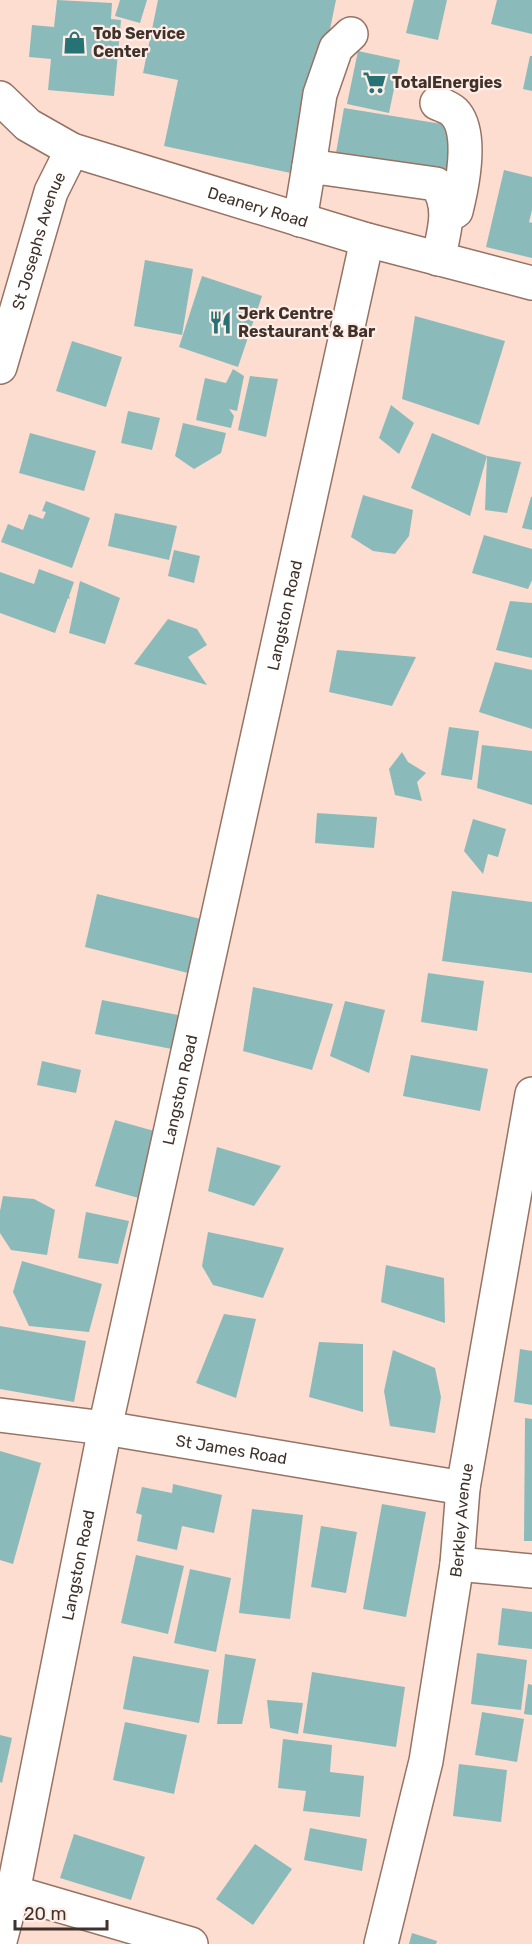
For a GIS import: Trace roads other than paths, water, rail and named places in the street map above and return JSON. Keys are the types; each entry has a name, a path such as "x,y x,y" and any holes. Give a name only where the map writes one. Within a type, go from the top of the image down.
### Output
{"street":[{"path":"300,220 320,94 336,48 351,34"},
{"name":"Deanery Road","path":"0,98 28,125 72,150 367,240 532,284"},
{"path":"437,103 454,112 464,130 463,182 456,211 447,216"},
{"name":"St Josephs Avenue","path":"0,367 51,192 72,150"},
{"path":"309,166 436,184 443,194 447,216 438,259"},
{"name":"Langston Road","path":"0,1941 6,1891 105,1428 367,240"},
{"name":"Berkley Avenue","path":"381,1944 426,1761 457,1564 463,1488 532,1095"},
{"name":"St James Road","path":"0,1415 105,1428 463,1488"},
{"path":"457,1564 532,1571"},
{"path":"6,1891 191,1944"}],"place":[{"name":"Tob Service Center","path":"75,42"},
{"name":"TotalEnergies","path":"374,82"},
{"name":"Jerk Centre Restaurant & Bar","path":"220,322"}]}
